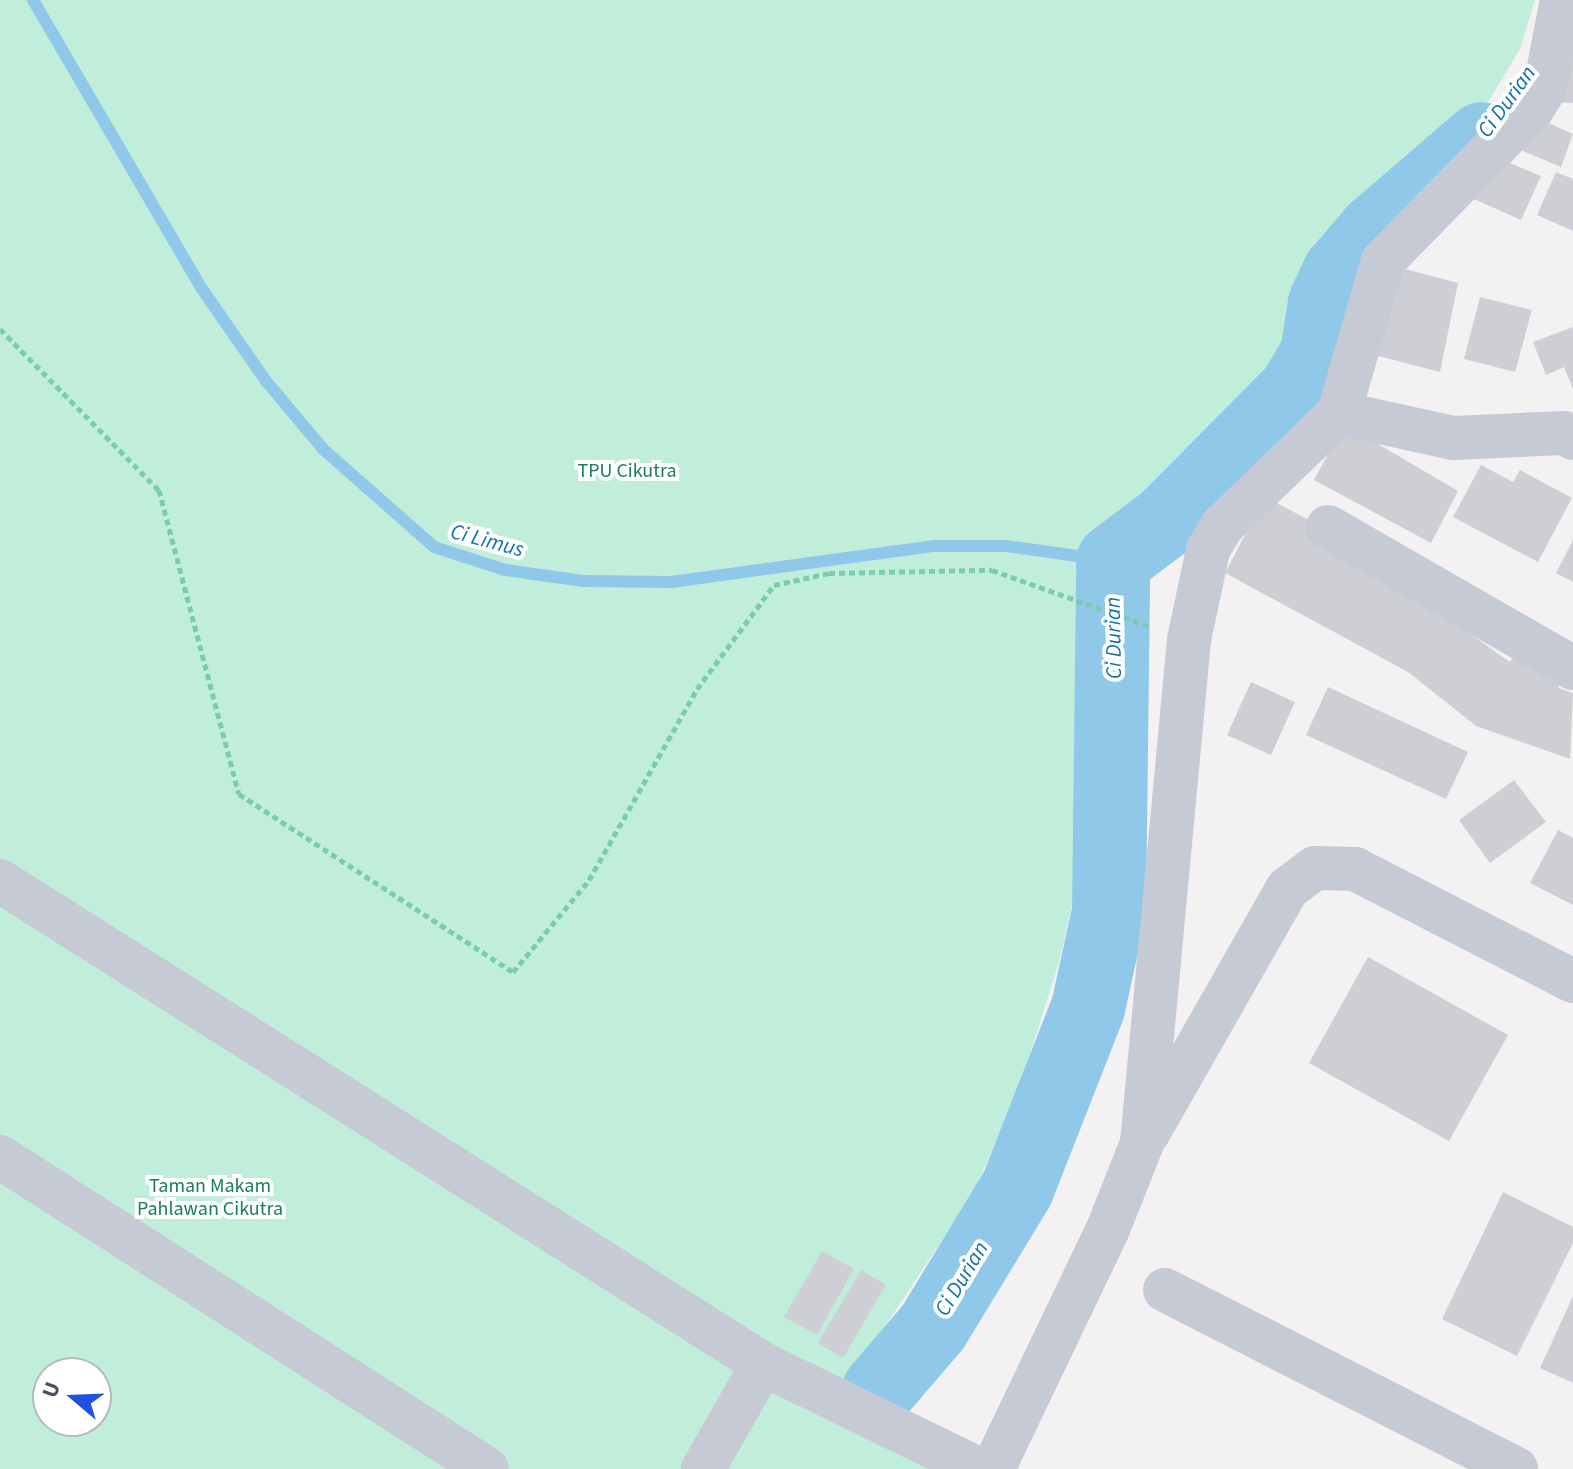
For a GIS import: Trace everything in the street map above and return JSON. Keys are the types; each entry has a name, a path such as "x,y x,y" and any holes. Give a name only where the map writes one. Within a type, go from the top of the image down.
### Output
{"street":[{"path":"1142,1143 1199,580 1222,526 1339,413 1383,261 1409,227 1513,135 1532,109 1545,88 1562,0"},
{"path":"1339,413 1454,438 1564,433 1573,438"},
{"path":"1328,527 1573,668"},
{"path":"993,1469 1108,1229 1142,1143 1287,889 1315,868 1355,869 1573,981"},
{"path":"0,881 763,1364 978,1469"},
{"path":"0,1157 487,1469"},
{"path":"1165,1290 1516,1469"},
{"path":"703,1469 763,1364"}],"path":[{"path":"0,329 159,490 239,794 513,972 589,880 697,689 774,585 829,573 992,570 1165,632"}],"green space":[{"name":"TPU Cikutra","path":"0,0 1535,0 1520,49 1488,102 1351,220 1299,274 1284,352 1196,449 1093,536 1084,852 1059,962 1019,1088 974,1192 837,1399 944,1469 0,1469"}],"building":[{"path":"1573,57 1573,103 1556,102"},
{"path":"1533,116 1573,134 1561,167 1518,149"},
{"path":"1493,156 1541,176 1521,220 1474,199"},
{"path":"1556,172 1573,179 1573,231 1537,215"},
{"path":"1394,266 1458,283 1440,372 1371,354"},
{"path":"1480,297 1532,310 1515,372 1464,359"},
{"path":"1573,327 1573,389 1564,367 1546,375 1533,342"},
{"path":"1344,424 1458,491 1431,543 1314,480"},
{"path":"1481,465 1513,482 1520,470 1572,498 1538,562 1453,517"},
{"path":"1265,497 1313,522 1510,662 1520,645 1567,670 1558,688 1573,693 1570,759 1476,726 1408,672 1225,573"},
{"path":"1573,540 1573,582 1556,573"},
{"path":"1251,682 1295,702 1271,755 1227,735"},
{"path":"1328,687 1468,752 1446,799 1306,735"},
{"path":"1514,780 1546,822 1490,863 1459,820"},
{"path":"1558,830 1573,838 1573,905 1530,883"},
{"path":"1368,957 1508,1035 1449,1141 1309,1063"},
{"path":"1503,1192 1573,1227 1573,1243 1517,1356 1442,1319"},
{"path":"822,1251 854,1269 817,1335 784,1317"},
{"path":"861,1270 886,1285 843,1358 818,1343"},
{"path":"1573,1296 1573,1383 1540,1368"}],"waterway":[{"name":"Ci Limus","path":"33,0 202,289 266,381 323,449 434,547 505,570 583,581 671,582 933,546 1006,546 1113,561"},
{"name":"Ci Durian","path":"879,1390 933,1327 1017,1189 1088,1008 1109,912 1113,561 1166,521 1295,391 1317,354 1325,303 1339,273 1375,231 1482,139"}],"park label":[{"name":"Taman Makam Pahlawan Cikutra","path":"210,1198"}]}
